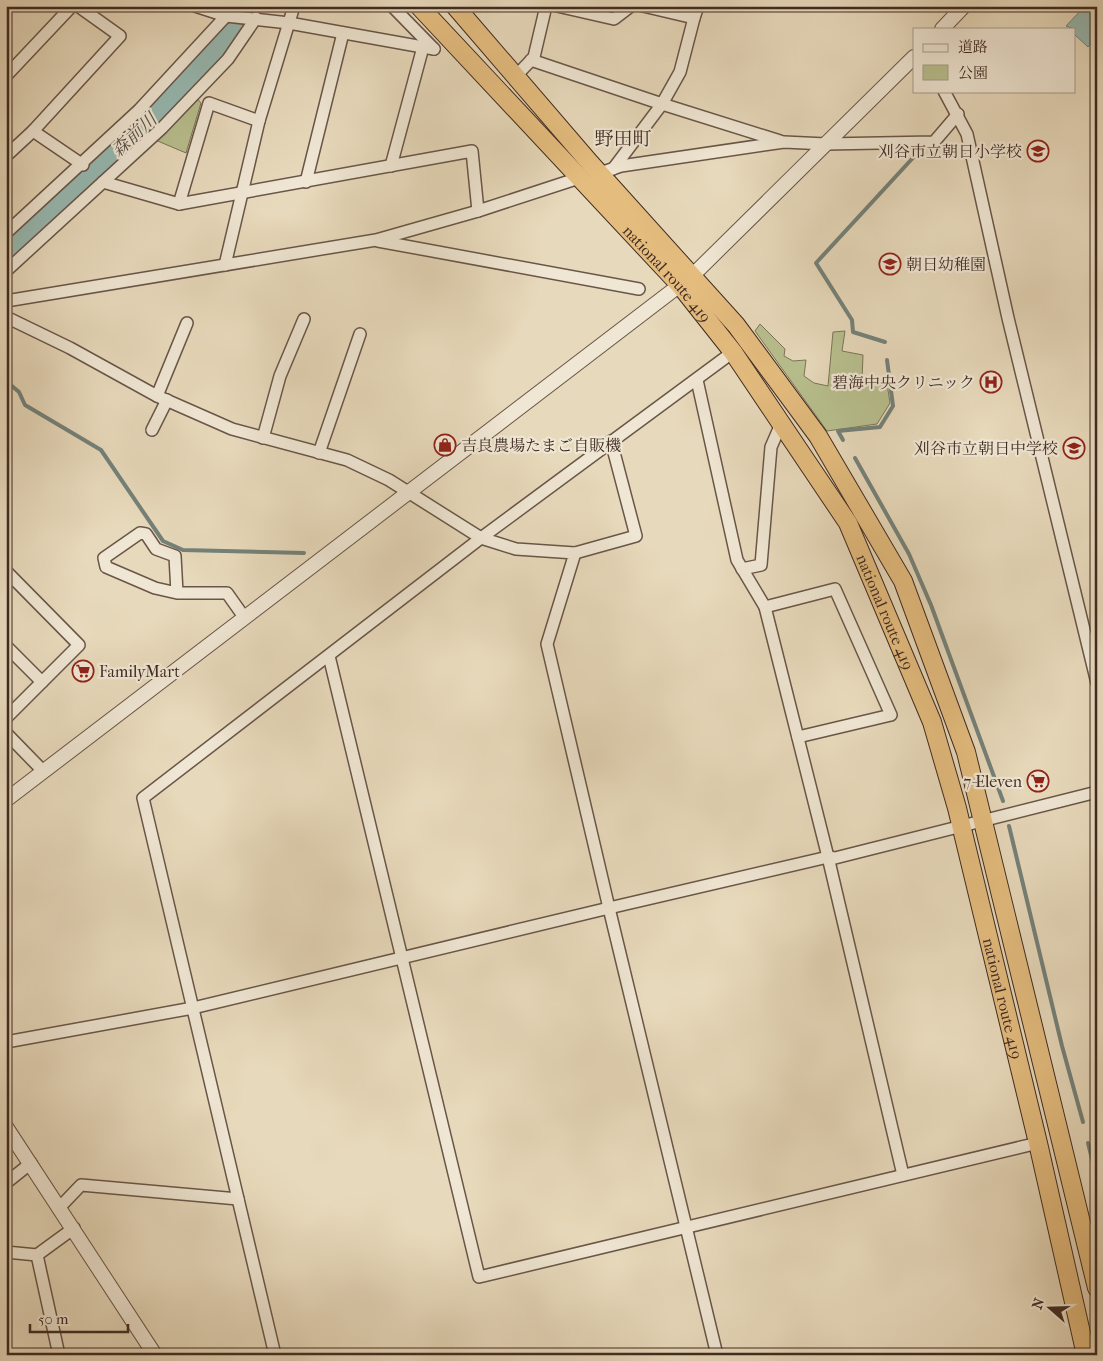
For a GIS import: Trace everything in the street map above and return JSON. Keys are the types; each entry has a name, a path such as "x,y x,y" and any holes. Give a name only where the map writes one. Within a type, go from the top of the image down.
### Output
{"highway":[{"name":"national route 419","path":"419,6 580,178 686,280 736,325 818,436 902,581 966,752 1097,1288"},
{"name":"national route 419","path":"455,6 516,76 606,171 686,280 848,523 932,722 962,826 1038,1143 1086,1355"}],"street":[{"path":"6,76 72,6"},
{"path":"6,156 32,131 120,36 78,6"},
{"path":"195,6 226,16 289,23 434,49 392,6"},
{"path":"225,265 259,121 294,6"},
{"path":"516,76 534,57 546,6"},
{"path":"557,6 614,19 631,6"},
{"path":"606,171 662,104 680,72 696,12 643,6"},
{"path":"943,28 964,6"},
{"path":"6,233 82,165 139,110 226,16"},
{"path":"6,271 162,128 228,59 256,18"},
{"path":"306,182 343,33"},
{"path":"391,166 423,47"},
{"path":"531,60 784,142"},
{"path":"6,800 686,280 913,60"},
{"path":"945,92 967,134 1008,318 1097,682"},
{"path":"179,204 209,103 259,121"},
{"path":"606,171 784,142 826,144 934,142 958,114"},
{"path":"32,131 82,165"},
{"path":"103,182 179,204 472,152 478,211"},
{"path":"6,301 376,240 478,211 580,178"},
{"path":"376,240 639,289"},
{"path":"6,317 70,348 162,398 232,429 346,460 389,480 481,538 516,549 575,553 636,536 611,441"},
{"path":"263,438 280,376 304,319"},
{"path":"152,430 187,323"},
{"path":"319,453 360,334"},
{"path":"276,1355 144,798 481,538 733,352"},
{"path":"697,380 737,560 765,607 828,857 903,1175"},
{"path":"742,569 760,565 771,447 781,424"},
{"path":"177,593 175,556 156,548 146,534 140,533 104,558 106,568 148,586 177,593 227,593 244,617"},
{"path":"575,553 547,644 717,1355"},
{"path":"6,571 79,645 6,718"},
{"path":"765,607 836,589 891,716 798,737"},
{"path":"6,646 42,682"},
{"path":"328,656 479,1277 1038,1143"},
{"path":"6,733 44,771"},
{"path":"6,1042 193,1008 609,908 828,857 835,858 1097,792"},
{"path":"7,1130 74,1228 155,1355"},
{"path":"6,1183 31,1164"},
{"path":"60,1207 81,1185 238,1199"},
{"path":"6,1252 36,1255 74,1228"},
{"path":"36,1255 59,1355"}],"green space":[{"path":"195,96 201,103 186,153 153,139"},
{"path":"760,324 785,349 784,356 793,361 806,360 804,376 814,383 828,386 833,332 845,331 842,351 863,355 862,381 886,377 890,403 877,424 827,431 755,331"}],"water":[{"path":"1085,6 1097,6 1097,38 1088,47 1076,36 1076,28 1066,26"}],"waterway":[{"name":"森前川","path":"6,252 170,101 232,36 247,6"},
{"path":"885,342 853,332 852,320 816,263 922,148"},
{"path":"843,440 838,431 880,427 893,406 887,360"},
{"path":"6,381 19,392 25,405 101,450 163,541 183,550 304,553"},
{"path":"855,458 909,554 931,605 1003,801"},
{"path":"1009,826 1062,1046 1083,1122"},
{"path":"1088,1143 1097,1179"}],"place":[{"name":"刈谷市立朝日小学校","path":"1038,151"},
{"name":"朝日幼稚園","path":"890,264"},
{"name":"碧海中央クリニック","path":"991,382"},
{"name":"吉良農場たまご自販機","path":"445,445"},
{"name":"刈谷市立朝日中学校","path":"1074,448"},
{"name":"FamilyMart","path":"83,671"},
{"name":"7-Eleven","path":"1038,781"}],"district":[{"name":"野田町","path":"623,138"}]}
